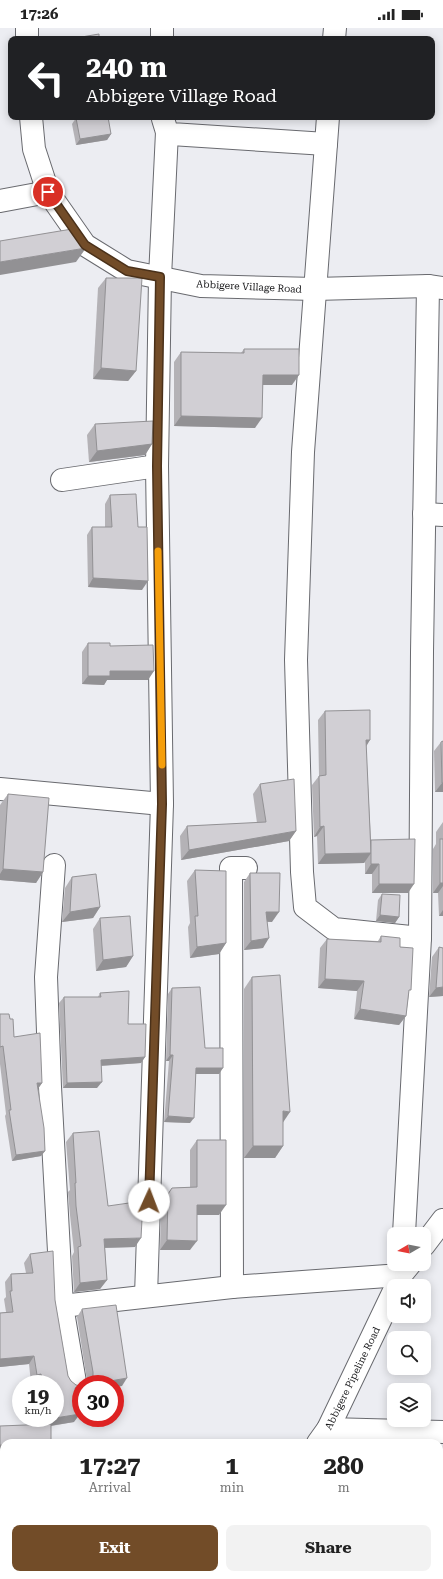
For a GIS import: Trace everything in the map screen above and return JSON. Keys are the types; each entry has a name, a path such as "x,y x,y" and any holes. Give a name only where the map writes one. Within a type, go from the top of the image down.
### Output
{"street":[{"name":"Abbigere Village Road","path":"31,120 34,149 48,192 85,245 127,271 201,286 315,289 436,287"},
{"path":"328,120 303,452 296,660 302,872 305,907 334,929 420,938"},
{"path":"165,124 171,134 326,144"},
{"path":"146,1296 162,804 157,466 160,277 165,124"},
{"path":"0,201 48,192"},
{"path":"404,1227 420,938 434,515 436,287"},
{"path":"62,480 157,466"},
{"path":"0,789 162,804"},
{"path":"54,866 46,977 50,1087 62,1306 74,1375"},
{"path":"232,1287 231,868 246,868"},
{"path":"431,1236 443,1220"},
{"path":"62,1306 232,1287 401,1276"},
{"name":"Abbigere Pipeline Road","path":"323,1436 401,1276"},
{"path":"323,1436 443,1432"}],"building":[{"path":"99,34 99,36 87,36"},
{"path":"76,120 109,120 111,134 80,139"},
{"path":"78,228 84,238 86,248 0,262 0,241"},
{"path":"106,278 142,278 136,371 101,368"},
{"path":"244,349 299,349 299,375 263,375 262,418 181,416 181,352 244,353"},
{"path":"153,421 152,444 97,451 95,424"},
{"path":"136,494 138,527 147,527 148,581 93,578 92,527 112,527 110,495"},
{"path":"88,643 110,643 110,646 153,645 154,671 110,671 110,676 88,676"},
{"path":"370,710 370,740 366,740 371,853 325,854 324,826 320,827 319,776 326,775 325,711"},
{"path":"443,741 443,783 442,783 441,742"},
{"path":"294,779 296,831 189,850 187,826 266,822 260,784"},
{"path":"8,794 49,798 43,872 3,869"},
{"path":"415,839 414,884 379,884 379,864 371,864 371,840"},
{"path":"440,839 443,839 443,883 440,883"},
{"path":"195,870 226,871 226,943 197,947 195,916 198,916"},
{"path":"250,873 280,873 279,912 266,912 269,938 251,941"},
{"path":"96,874 100,907 70,912 72,877"},
{"path":"382,894 400,895 399,917 380,915"},
{"path":"130,916 133,956 103,960 100,918"},
{"path":"381,936 400,938 400,947 413,948 411,990 409,990 406,1016 360,1009 364,981 325,979 327,939 381,942"},
{"path":"439,947 443,948 443,987 436,988"},
{"path":"280,975 290,1112 283,1111 283,1146 253,1146 252,977"},
{"path":"200,987 205,1048 223,1048 223,1068 196,1068 194,1118 168,1116 173,1055 170,1055 172,988"},
{"path":"129,991 128,1024 146,1024 145,1057 101,1060 102,1082 67,1083 64,997 101,997 100,993"},
{"path":"0,1014 9,1014 10,1019 13,1019 14,1037 40,1033 42,1083 37,1083 44,1128 45,1151 16,1155 9,1110 11,1110 3,1046 0,1047"},
{"path":"99,1131 108,1206 143,1201 141,1238 104,1239 107,1280 80,1283 78,1247 81,1246 76,1206 73,1133"},
{"path":"197,1140 226,1140 226,1205 197,1205 197,1241 167,1240 168,1194 172,1188 197,1187"},
{"path":"53,1251 55,1300 68,1376 72,1382 72,1415 64,1417 64,1375 37,1375 34,1356 0,1359 0,1313 13,1312 10,1291 12,1291 11,1274 33,1273 30,1254"},
{"path":"116,1305 127,1378 124,1379 124,1375 93,1375 82,1309"},
{"path":"0,1426 51,1427 51,1439 0,1439"}],"slow traffic":[{"path":"158,551 162,765"}],"route":[{"path":"48,192 85,245 127,271 160,277 157,466 162,804 149,1201"}]}
